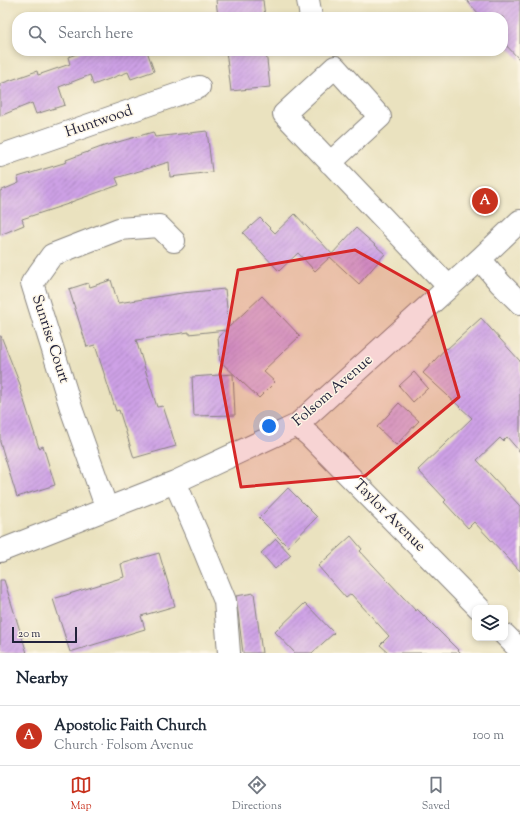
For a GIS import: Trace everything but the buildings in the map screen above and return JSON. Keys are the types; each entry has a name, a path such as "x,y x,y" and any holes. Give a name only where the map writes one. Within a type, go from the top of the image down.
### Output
{"street":[{"path":"308,0 310,12"},
{"name":"Huntwood","path":"0,156 199,87"},
{"path":"330,163 450,287"},
{"name":"Folsom Avenue","path":"0,551 175,482 297,425 450,287 520,221"},
{"name":"Sunrise Court","path":"107,509 72,411 32,283 52,255 119,229 159,226 174,241"},
{"path":"480,259 500,283 520,303"},
{"name":"Taylor Avenue","path":"297,425 311,437 476,605"},
{"path":"175,482 224,601 229,653"},
{"path":"508,638 520,650"}],"highlighted area":[{"path":"355,250 428,291 459,397 365,476 241,487 220,374 238,270"}],"place":[{"name":"Apostolic Faith Church","path":"485,201"}]}
